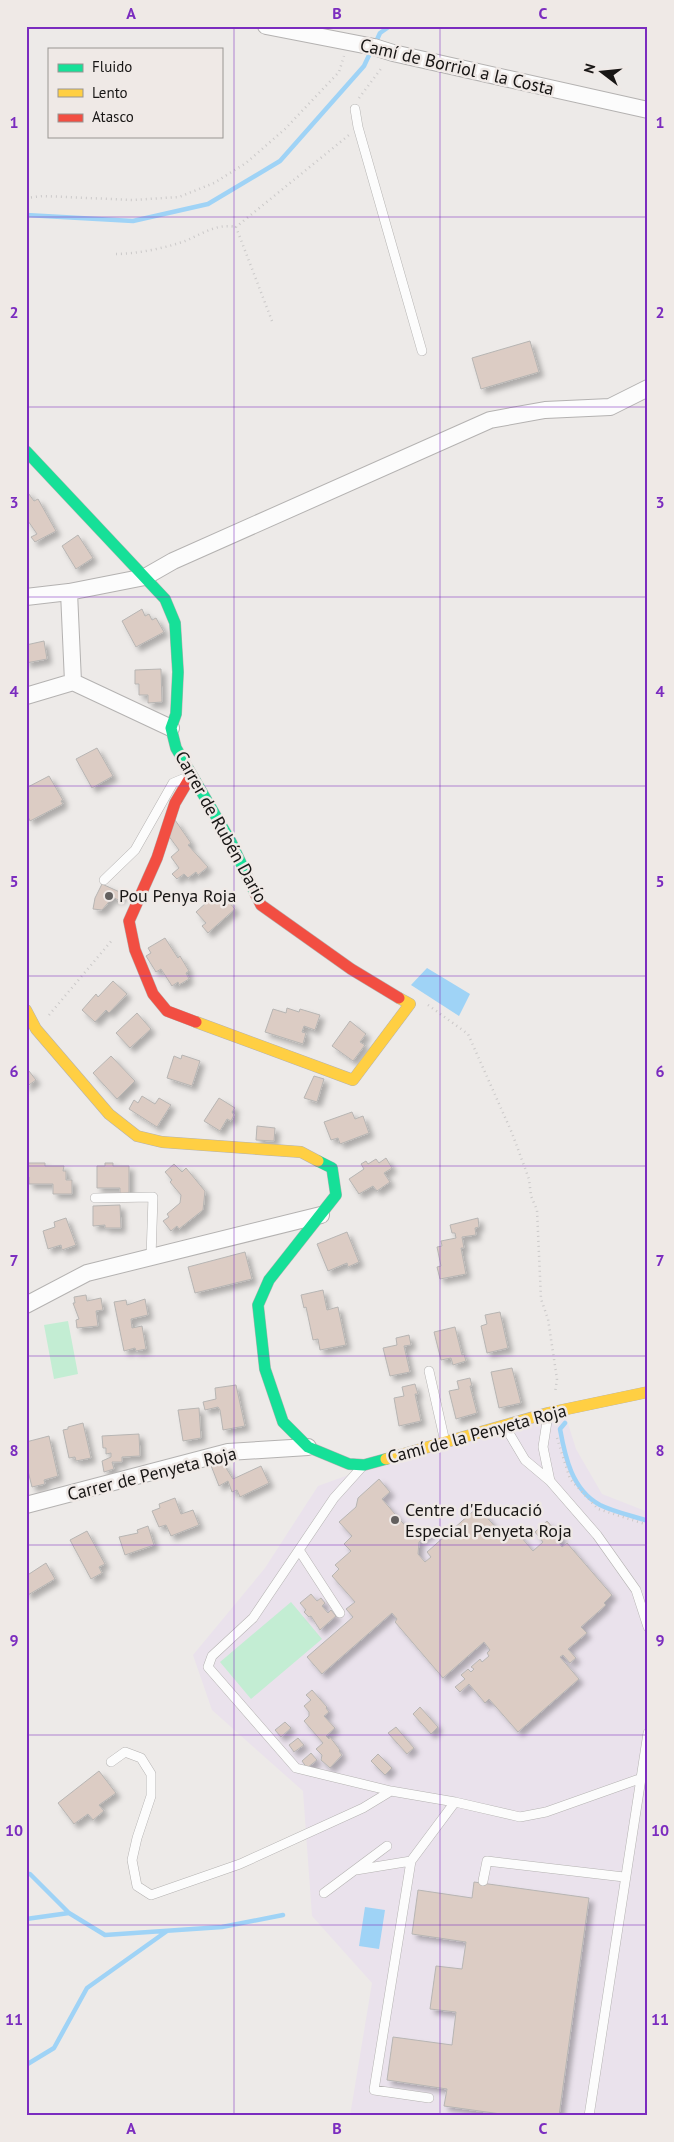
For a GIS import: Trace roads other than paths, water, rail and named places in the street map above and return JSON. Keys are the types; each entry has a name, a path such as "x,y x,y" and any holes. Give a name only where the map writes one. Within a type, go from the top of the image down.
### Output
{"street":[{"name":"Camí de Borriol a la Costa","path":"266,26 374,47 393,53 648,110"},
{"path":"26,598 145,578 173,560 490,420 545,410 610,407 648,388"},
{"name":"Carrer de Rubén Darío","path":"26,451 164,599 175,623 178,680 176,714 171,728 176,748 231,842 261,904 351,969 410,1004 353,1080 167,1011 153,994 135,950 129,921 157,858 175,802 191,776"},
{"path":"69,592 73,682"},
{"path":"26,696 73,682 171,728"},
{"path":"26,1010 36,1029 109,1114 137,1136 162,1142 301,1152 332,1168 336,1194 268,1280 258,1306 265,1370 283,1422 308,1447"},
{"path":"26,1305 87,1273 321,1215"},
{"name":"Camí de la Penyeta Roja","path":"308,1447 349,1464 364,1465 548,1413 648,1392"},
{"name":"Carrer de Penyeta Roja","path":"26,1505 228,1452 308,1447"}],"lane":[{"path":"355,109 358,127 422,351"},
{"path":"104,880 135,850 173,783 191,776"},
{"path":"95,1198 153,1197 151,1257"},
{"path":"430,1371 445,1442"},
{"path":"548,1413 543,1447 550,1481"},
{"path":"504,1425 525,1460 550,1481 597,1535 636,1590 648,1627"},
{"path":"364,1465 334,1498 253,1618 212,1656 208,1667 296,1768 391,1792 455,1802 520,1817 546,1812 642,1778"},
{"path":"299,1550 340,1613"},
{"path":"589,2116 624,1877 648,1733"},
{"path":"111,1762 125,1752 142,1758 151,1774 152,1796 137,1838 132,1860 137,1886 151,1895 240,1864 363,1808 391,1792"},
{"path":"428,2098 374,2090 411,1861 455,1802"},
{"path":"324,1893 387,1846"},
{"path":"354,1871 411,1861"},
{"path":"484,1881 487,1861 624,1877"}],"water":[{"path":"427,968 470,994 459,1016 411,985"},
{"path":"365,1907 385,1910 379,1949 359,1946"}],"waterway":[{"path":"375,44 380,33 390,26"},
{"path":"26,215 133,221 208,204 280,161 364,66 371,51"},
{"path":"565,1423 560,1429 564,1451 571,1472 583,1491 590,1499 600,1505 648,1521"},
{"path":"26,1874 30,1874 69,1913 105,1935 222,1927 283,1915"},
{"path":"26,1919 69,1913"},
{"path":"26,2065 54,2048 87,1988 167,1931"}],"place":[{"name":"Pou Penya Roja","path":"109,896"},
{"name":"Centre d'Educació Especial Penyeta Roja","path":"395,1520"}]}
